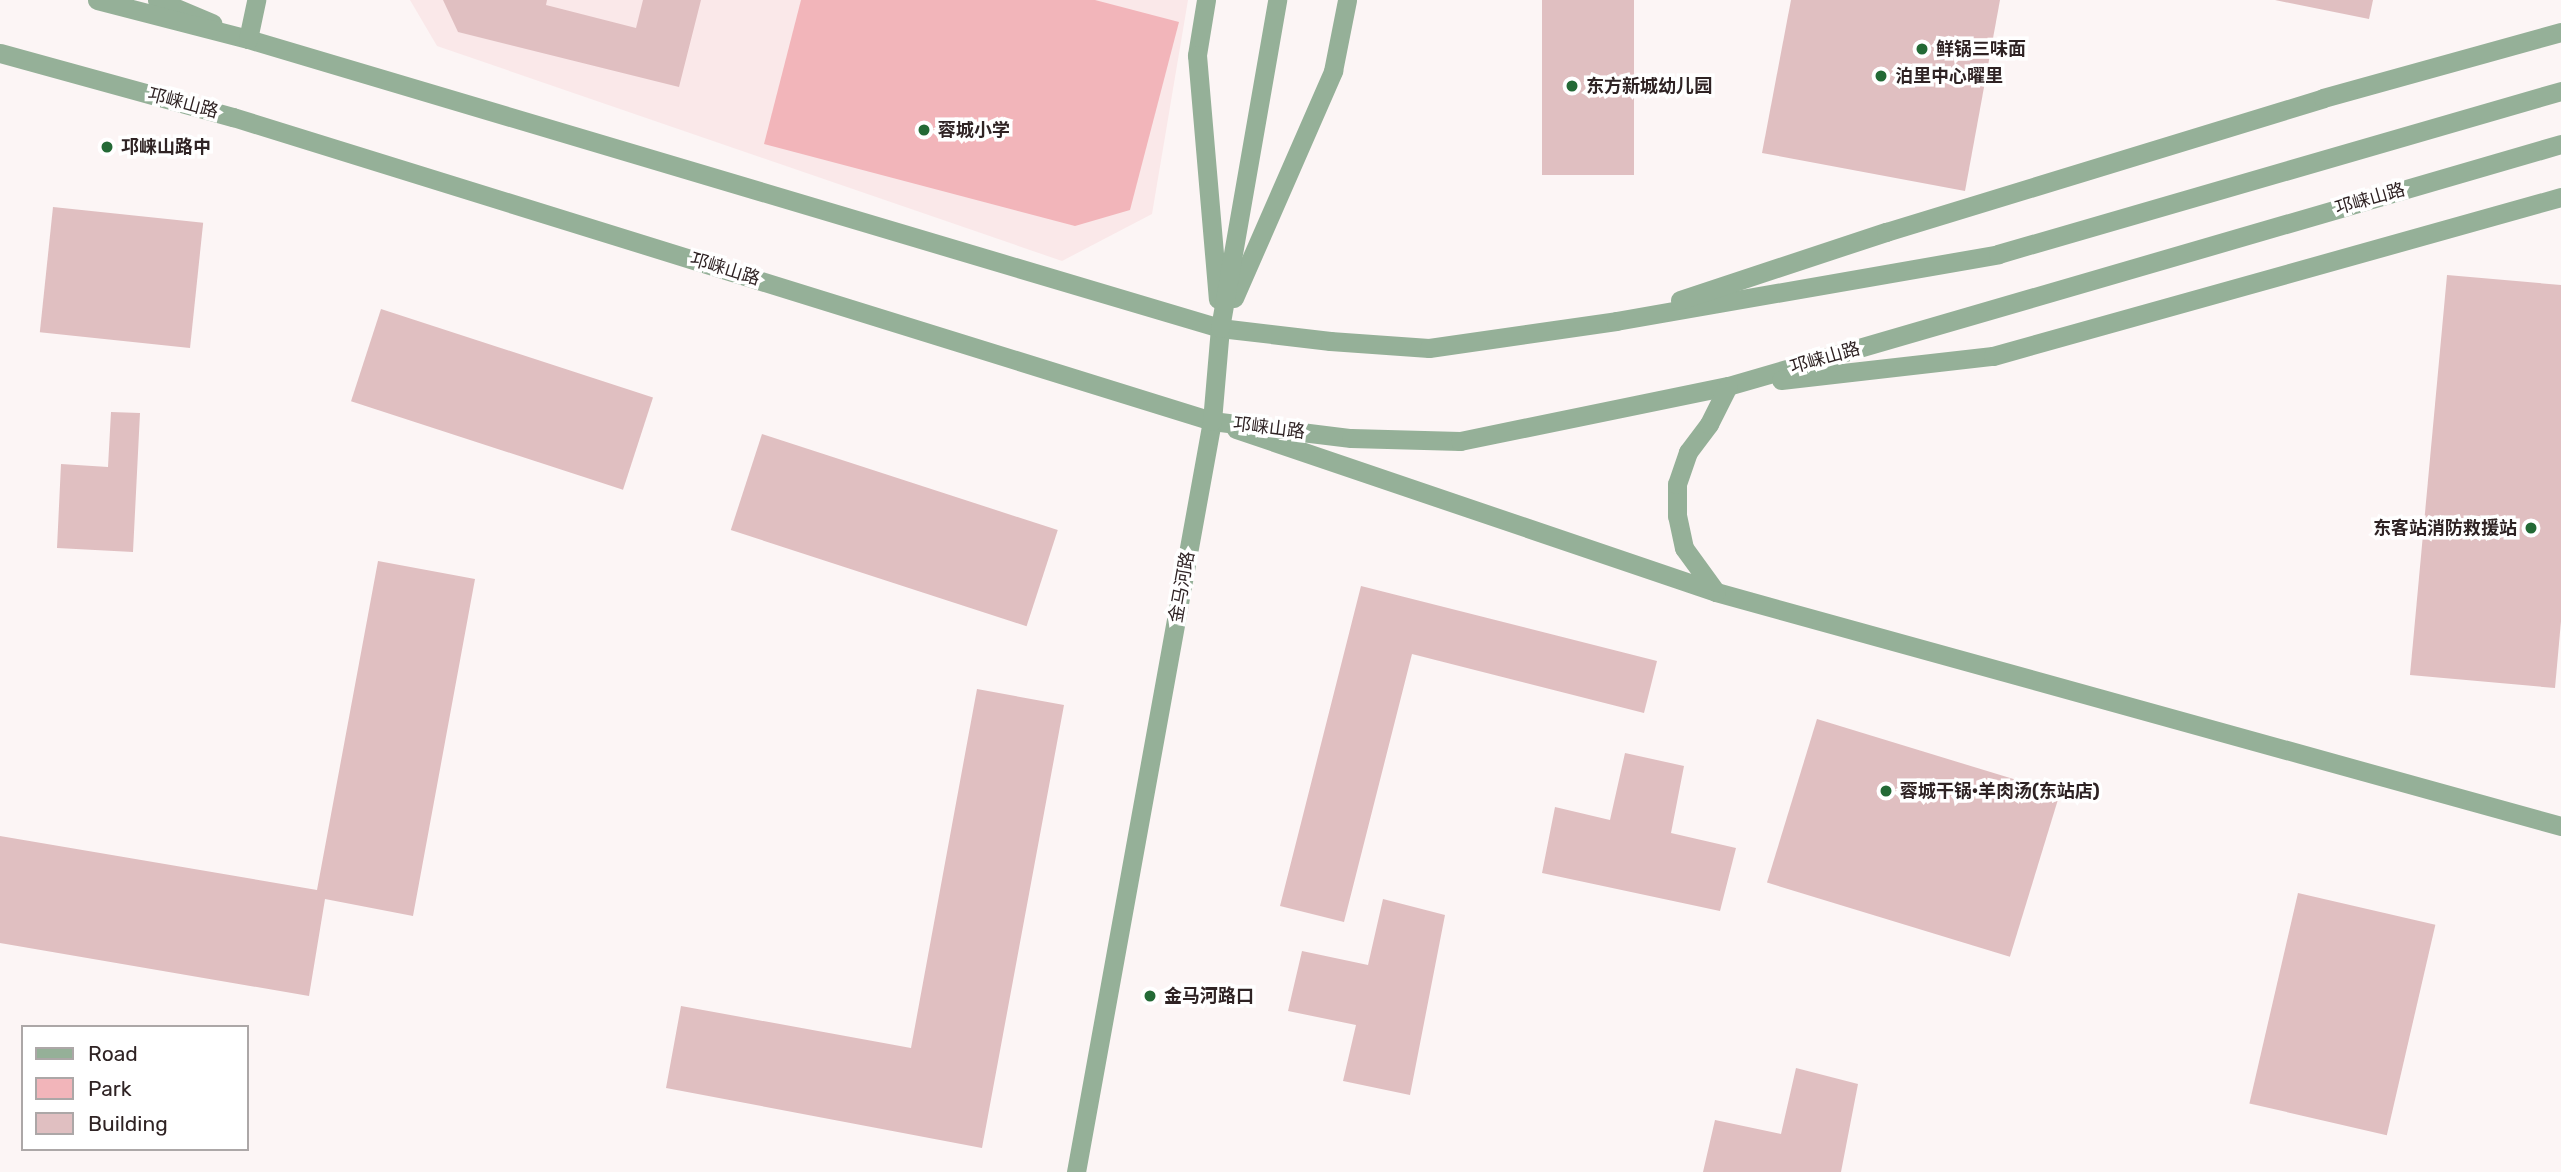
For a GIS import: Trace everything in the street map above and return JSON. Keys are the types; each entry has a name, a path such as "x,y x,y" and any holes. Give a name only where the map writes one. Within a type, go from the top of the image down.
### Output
{"street":[{"path":"97,0 248,39 1220,328 1330,341 1429,348 1616,321 1998,254 2561,91"},
{"path":"157,0 248,39"},
{"path":"180,0 248,39"},
{"path":"248,39 256,0"},
{"path":"1206,0 1197,55 1220,328"},
{"name":"金马河路","path":"1076,1172 1212,421 1220,328 1277,0"},
{"path":"1220,328 1333,71 1347,0"},
{"path":"1616,321 1899,228 2323,98 2561,32"},
{"name":"邛崃山路","path":"0,53 246,121 1212,421 1352,438 1460,441 1728,386 2556,145"},
{"path":"1716,592 1684,548 1677,516 1676,484 1688,452 1709,424 1728,386 1993,356 2561,197"},
{"path":"1212,421 1716,592 2561,826"}],"shaded area":[{"name":"蓉城小学","path":"410,0 1188,0 1152,214 1062,261 437,46"}],"green space":[{"path":"801,0 1095,0 1179,22 1130,210 1075,226 764,144"}],"building":[{"path":"443,0 547,0 546,5 636,28 643,0 701,0 679,87 458,32"},
{"name":"东方新城幼儿园","path":"1542,0 1634,0 1634,175 1542,175"},
{"name":"泊里中心曜里","path":"1791,0 2000,0 1965,191 1762,153"},
{"path":"2275,0 2373,0 2369,19"},
{"path":"53,207 203,223 190,348 40,332"},
{"path":"2447,275 2561,285 2561,621 2555,688 2410,675"},
{"path":"381,309 653,397 623,490 351,401"},
{"path":"111,412 140,413 133,552 57,548 61,464 108,467"},
{"path":"762,434 1058,530 1027,626 731,530"},
{"path":"378,561 475,579 413,916 325,899 309,996 0,943 0,836 317,890"},
{"path":"1361,586 1657,661 1644,713 1412,654 1344,922 1280,906"},
{"path":"977,689 1064,705 982,1148 666,1088 681,1006 911,1048"},
{"path":"1817,719 2060,793 2010,957 1767,883"},
{"path":"1625,753 1684,766 1671,833 1736,848 1720,911 1542,873 1555,807 1610,820"},
{"path":"2298,893 2435,925 2387,1135 2249,1103"},
{"path":"1383,899 1445,915 1410,1095 1343,1081 1356,1025 1288,1011 1302,951 1368,965"},
{"path":"1796,1068 1858,1084 1841,1172 1703,1172 1715,1120 1781,1134"}],"place":[{"name":"鲜锅三味面","path":"1922,49"},
{"name":"泊里中心曜里","path":"1881,76"},
{"name":"东方新城幼儿园","path":"1572,86"},
{"name":"蓉城小学","path":"924,130"},
{"name":"邛崃山路中","path":"107,147"},
{"name":"东客站消防救援站","path":"2531,528"},
{"name":"蓉城干锅·羊肉汤(东站店)","path":"1886,791"},
{"name":"金马河路口","path":"1150,996"}]}
